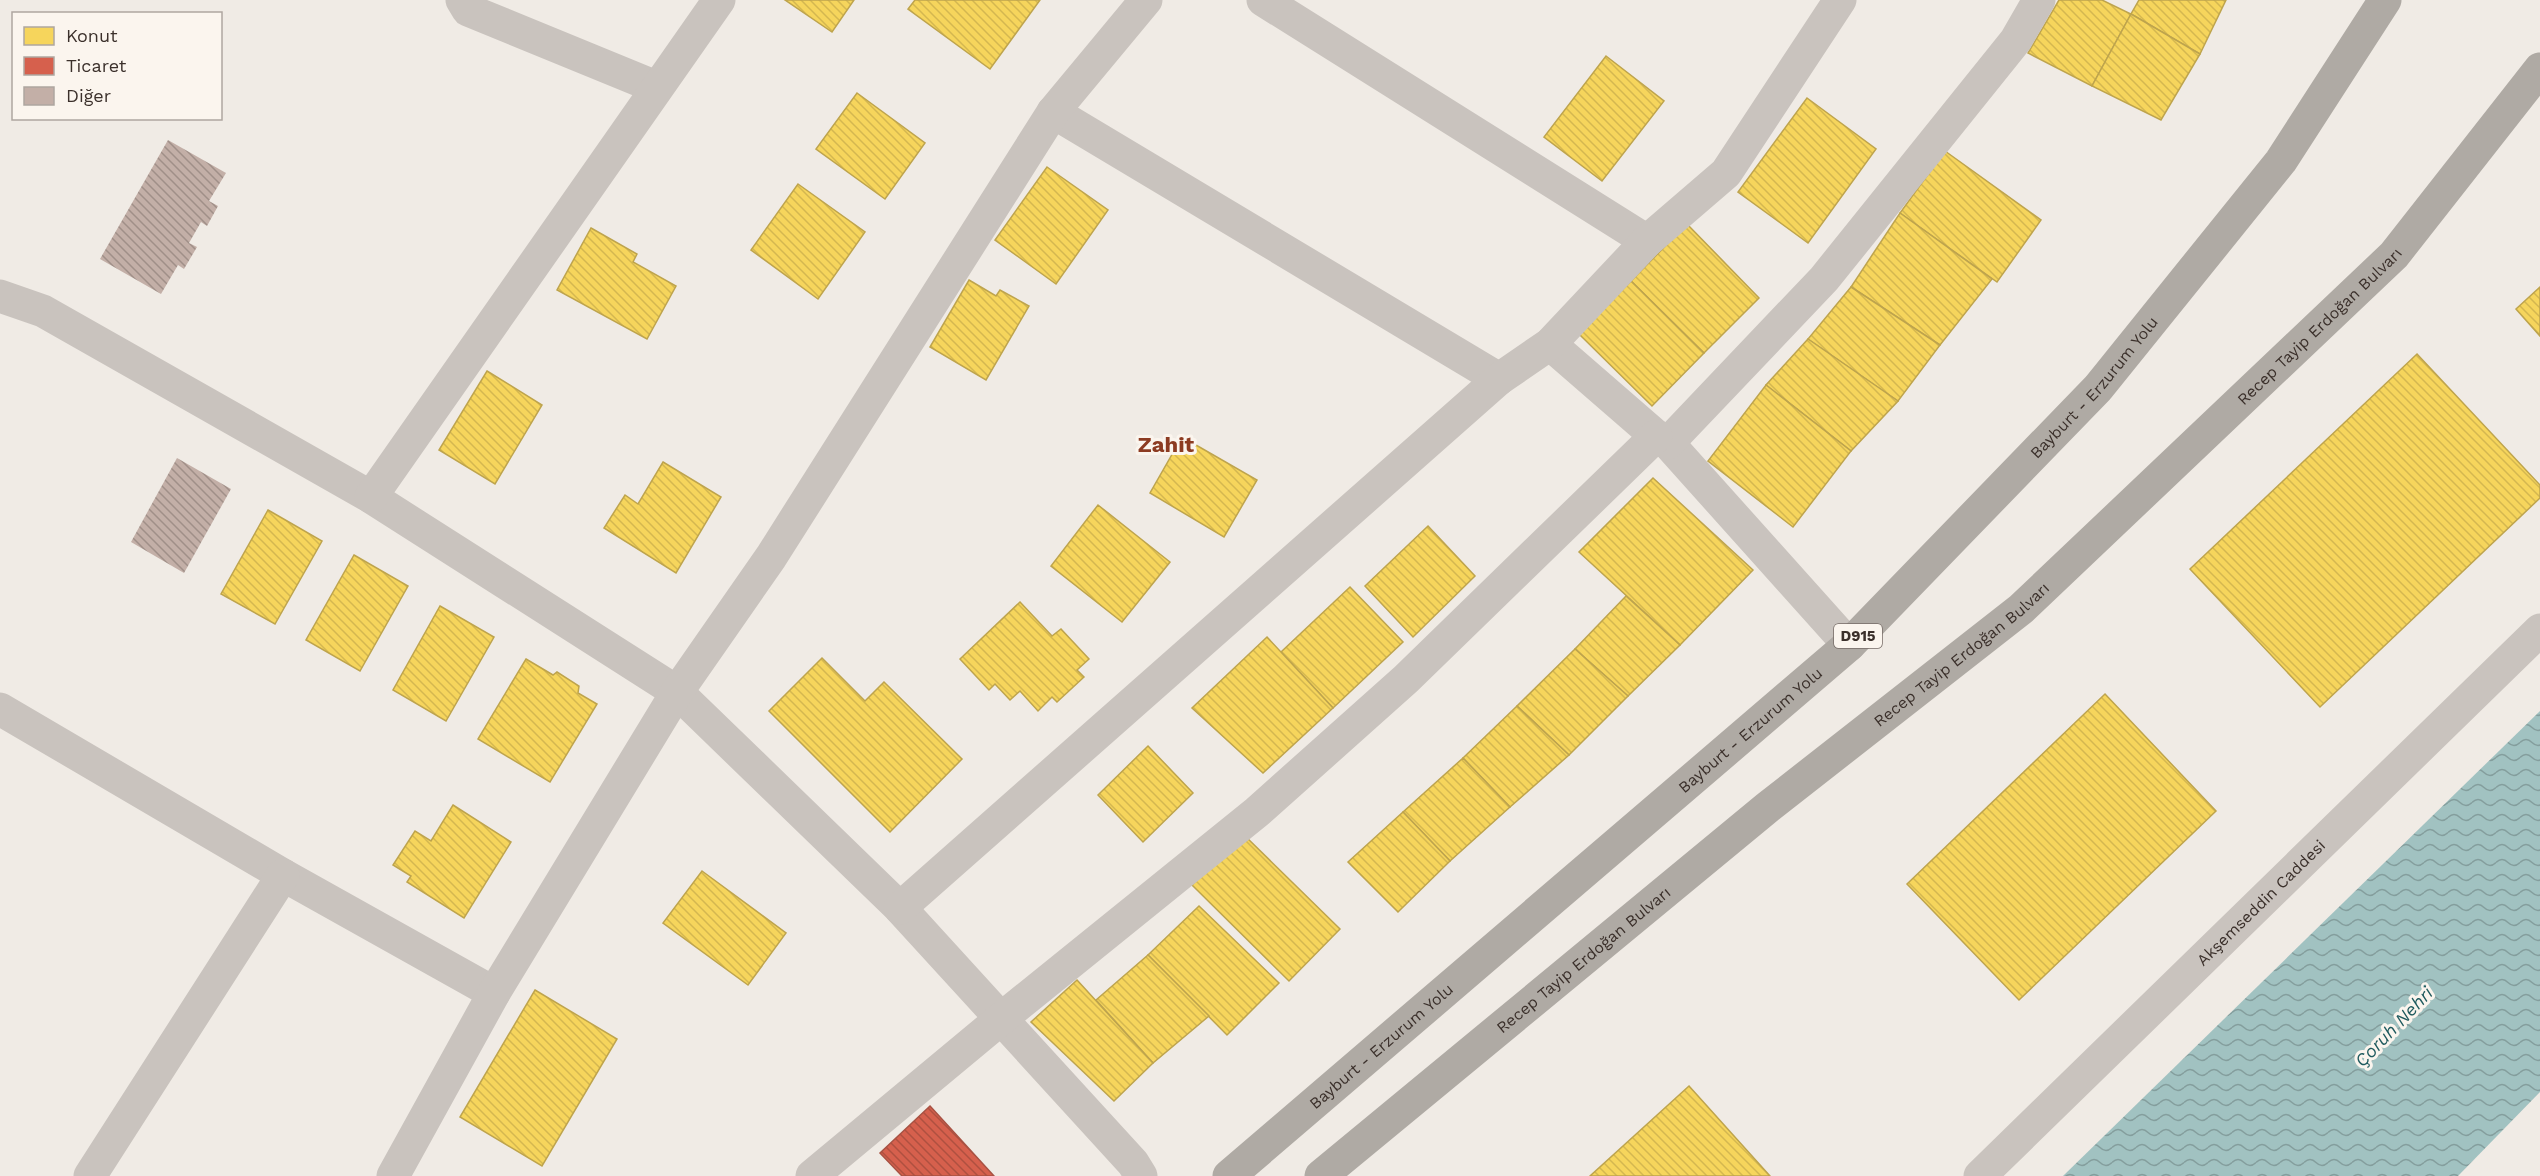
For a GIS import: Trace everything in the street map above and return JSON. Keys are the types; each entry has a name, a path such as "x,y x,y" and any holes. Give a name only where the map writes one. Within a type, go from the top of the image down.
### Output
{"highway":[{"name":"Bayburt - Erzurum Yolu","path":"1229,1176 1849,645 2098,388 2281,161 2385,0"},
{"name":"Recep Tayip Erdoğan Bulvarı","path":"1321,1176 1768,807 2021,609 2394,255 2540,69"}],"street":[{"path":"462,0 468,10 656,87"},
{"path":"371,497 719,0"},
{"path":"397,1174 494,993 677,692 771,557 1053,112 1146,0"},
{"path":"1263,0 1647,241"},
{"path":"900,908 1498,379 1550,344 1647,241 1726,172 1840,0"},
{"path":"812,1176 1002,1018 1257,812 1406,679 1662,439 1824,279 2016,40 2039,0"},
{"path":"1053,112 1498,379"},
{"path":"0,296 43,311 371,497 677,692 900,908 1002,1018 1131,1172"},
{"path":"1550,344 1662,439 1849,645"},
{"name":"Akşemseddin Caddesi","path":"1980,1176 2540,630"},
{"path":"0,709 283,875 494,993"},
{"path":"90,1176 283,875"}],"water":[{"name":"Çoruh Nehri","path":"2540,711 2540,1092 2458,1176 2063,1176"}],"building: Konut":[{"path":"785,0 854,0 832,32"},
{"path":"915,0 1040,0 990,69 908,9"},
{"path":"2059,0 2102,0 2131,14 2092,86 2028,53"},
{"path":"2139,0 2226,0 2200,54 2131,14"},
{"path":"2131,14 2200,54 2161,120 2092,86"},
{"path":"1606,56 1664,101 1602,181 1544,137"},
{"path":"857,93 925,143 885,199 816,149"},
{"path":"1807,98 1876,149 1808,243 1738,192"},
{"path":"1945,151 2041,220 1997,282 1900,213"},
{"path":"1047,167 1108,210 1056,284 995,240"},
{"path":"798,184 865,232 818,299 751,250"},
{"path":"1900,213 1992,279 1940,345 1851,287"},
{"path":"1687,224 1759,298 1704,353 1631,281"},
{"path":"591,228 637,254 633,262 676,286 647,339 557,290"},
{"path":"969,280 996,296 1000,290 1029,306 986,380 930,347"},
{"path":"1631,281 1704,353 1652,406 1579,334"},
{"path":"1851,287 1940,345 1898,401 1808,339"},
{"path":"2540,287 2540,336 2516,309"},
{"path":"1808,339 1898,401 1851,451 1766,385"},
{"path":"2417,354 2540,485 2540,498 2320,707 2190,569"},
{"path":"487,371 542,405 495,484 439,450"},
{"path":"1766,385 1851,451 1793,527 1708,461"},
{"path":"1182,437 1257,480 1224,537 1150,493"},
{"path":"663,462 721,497 676,573 604,528 625,495 638,504"},
{"path":"1653,478 1753,570 1680,645 1579,552"},
{"path":"1098,505 1170,562 1122,622 1051,566"},
{"path":"268,510 322,541 275,624 221,594"},
{"path":"1428,526 1475,576 1413,637 1365,586"},
{"path":"354,555 408,586 360,671 306,640"},
{"path":"1350,587 1403,642 1333,708 1281,652"},
{"path":"1626,596 1680,645 1628,696 1575,649"},
{"path":"1020,602 1052,636 1061,629 1089,659 1077,670 1084,677 1057,702 1052,697 1038,711 1020,691 1010,700 995,684 989,690 960,659"},
{"path":"440,606 494,637 446,721 393,690"},
{"path":"1267,637 1333,708 1263,773 1192,708"},
{"path":"1575,649 1628,696 1569,755 1517,706"},
{"path":"822,658 865,701 884,682 962,759 890,832 769,711"},
{"path":"526,659 553,675 557,672 579,686 578,693 597,704 550,782 478,739"},
{"path":"2105,694 2216,811 2019,1000 1907,884"},
{"path":"1517,706 1569,755 1510,807 1463,758"},
{"path":"1148,746 1193,793 1143,842 1098,795"},
{"path":"1463,758 1510,807 1450,861 1403,812"},
{"path":"453,805 511,842 464,918 407,882 411,876 393,865 415,831 431,841"},
{"path":"1403,812 1450,861 1398,912 1348,862"},
{"path":"1242,833 1340,929 1289,981 1192,885"},
{"path":"702,871 786,933 748,985 663,923"},
{"path":"1199,906 1279,983 1227,1035 1148,955"},
{"path":"1148,955 1209,1016 1153,1063 1096,1000"},
{"path":"1077,980 1153,1063 1114,1101 1031,1022"},
{"path":"535,990 617,1039 542,1166 460,1117"},
{"path":"1689,1086 1770,1176 1590,1176"}],"building: Ticaret":[{"path":"930,1106 994,1176 902,1176 880,1153"}],"building: Diğer":[{"path":"168,140 226,173 209,201 218,206 207,226 201,222 189,243 197,247 184,269 178,265 161,294 100,259"},
{"path":"177,458 231,489 184,573 131,542"}],"district":[{"name":"Zahit","path":"1166,444"}]}
